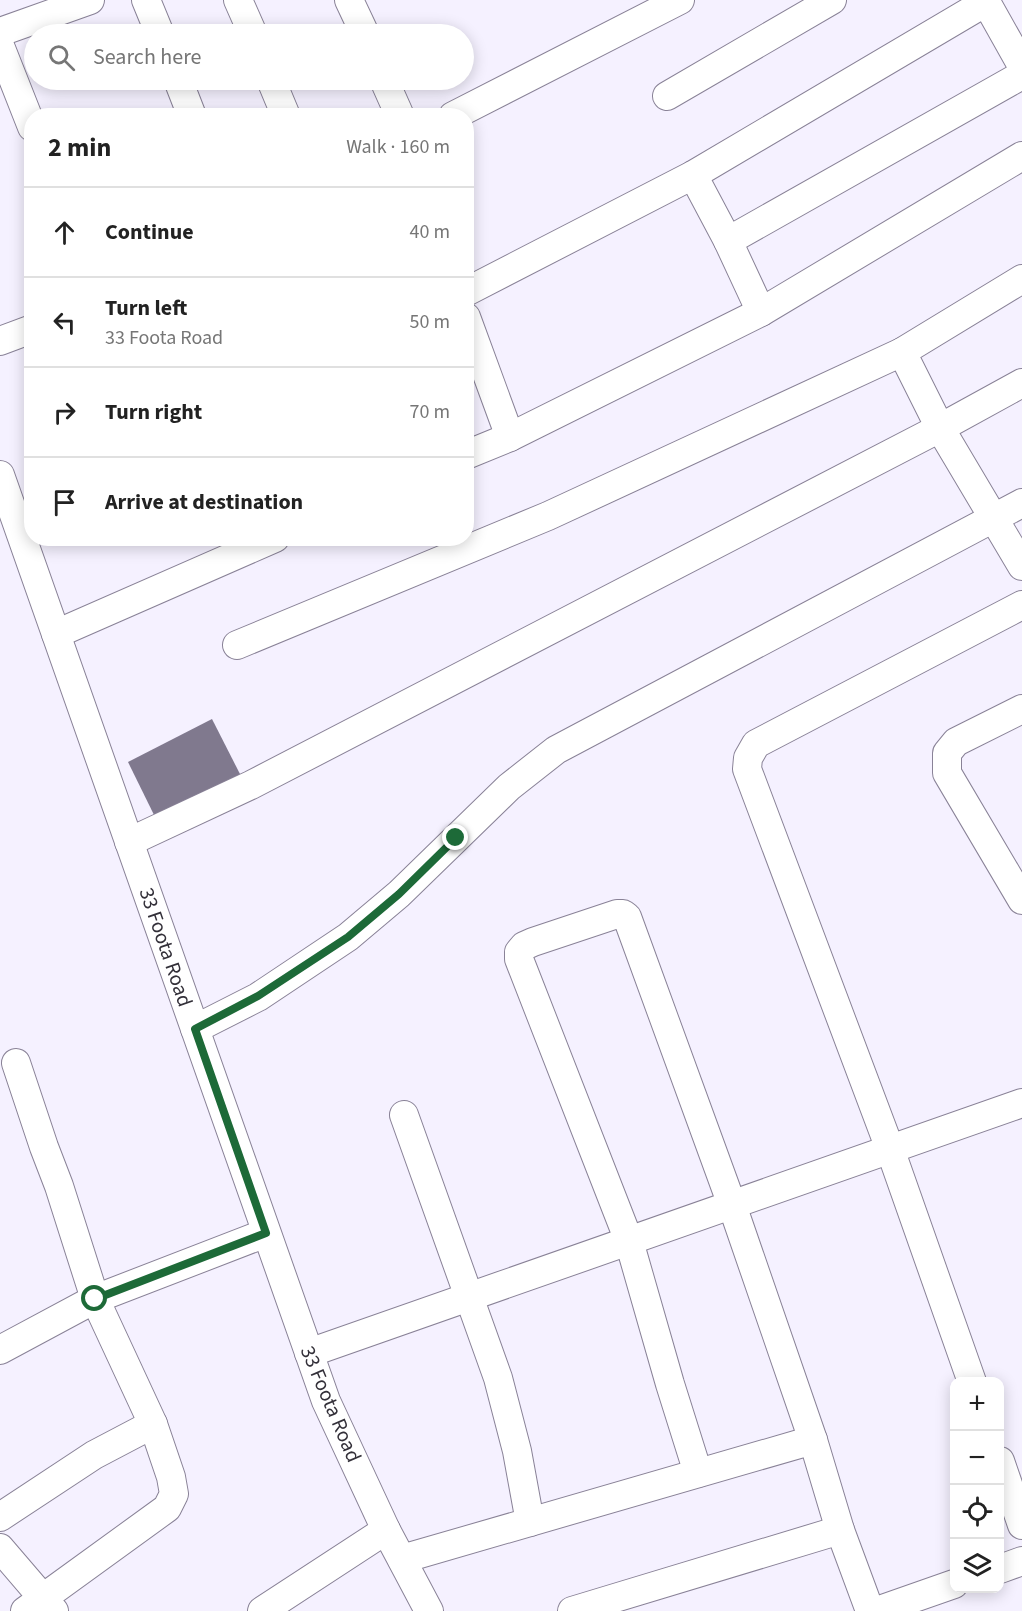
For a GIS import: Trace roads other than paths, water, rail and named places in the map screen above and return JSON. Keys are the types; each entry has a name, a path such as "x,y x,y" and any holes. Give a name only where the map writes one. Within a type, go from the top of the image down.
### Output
{"street":[{"path":"146,0 156,24"},
{"path":"238,0 249,24"},
{"path":"349,0 360,24"},
{"path":"469,108 681,0"},
{"path":"667,96 831,0"},
{"path":"474,279 693,175 986,1 1022,66"},
{"path":"0,32 73,3"},
{"path":"0,45 24,108"},
{"path":"728,241 1022,75"},
{"path":"182,90 189,108"},
{"path":"275,90 283,108"},
{"path":"388,90 396,108"},
{"path":"474,452 510,437 761,312 1022,156"},
{"path":"693,175 728,241 761,312"},
{"path":"237,645 548,516 902,352 1022,279"},
{"path":"0,341 24,332"},
{"path":"474,339 510,437"},
{"path":"902,352 940,428 1022,566"},
{"path":"129,842 252,785 940,428 1022,383"},
{"name":"33 Foota Road","path":"0,475 17,534 56,634 326,1401 387,1530 429,1611"},
{"path":"195,1029 258,996 348,937 399,894 509,787 556,750 1022,503"},
{"path":"56,634 257,546"},
{"path":"970,1377 890,1149 747,769 748,758 756,744 1022,605"},
{"path":"1022,709 956,742 946,753 947,773 1022,900"},
{"path":"698,1473 629,1241 519,959 519,952 532,942 617,914 627,917 732,1205 813,1440 840,1530 870,1611"},
{"path":"0,1548 40,1607 167,1508 174,1494 171,1477 153,1424 95,1299 16,1063"},
{"path":"309,1353 1022,1103"},
{"path":"404,1115 498,1378 517,1451 530,1522"},
{"path":"0,1350 95,1299 266,1233"},
{"path":"0,1517 94,1455 153,1424"},
{"path":"402,1559 813,1440"},
{"path":"1004,1475 1022,1525"},
{"path":"262,1611 387,1530"},
{"path":"572,1611 840,1530"},
{"path":"1004,1567 1022,1561"},
{"path":"876,1611 950,1585"}]}
